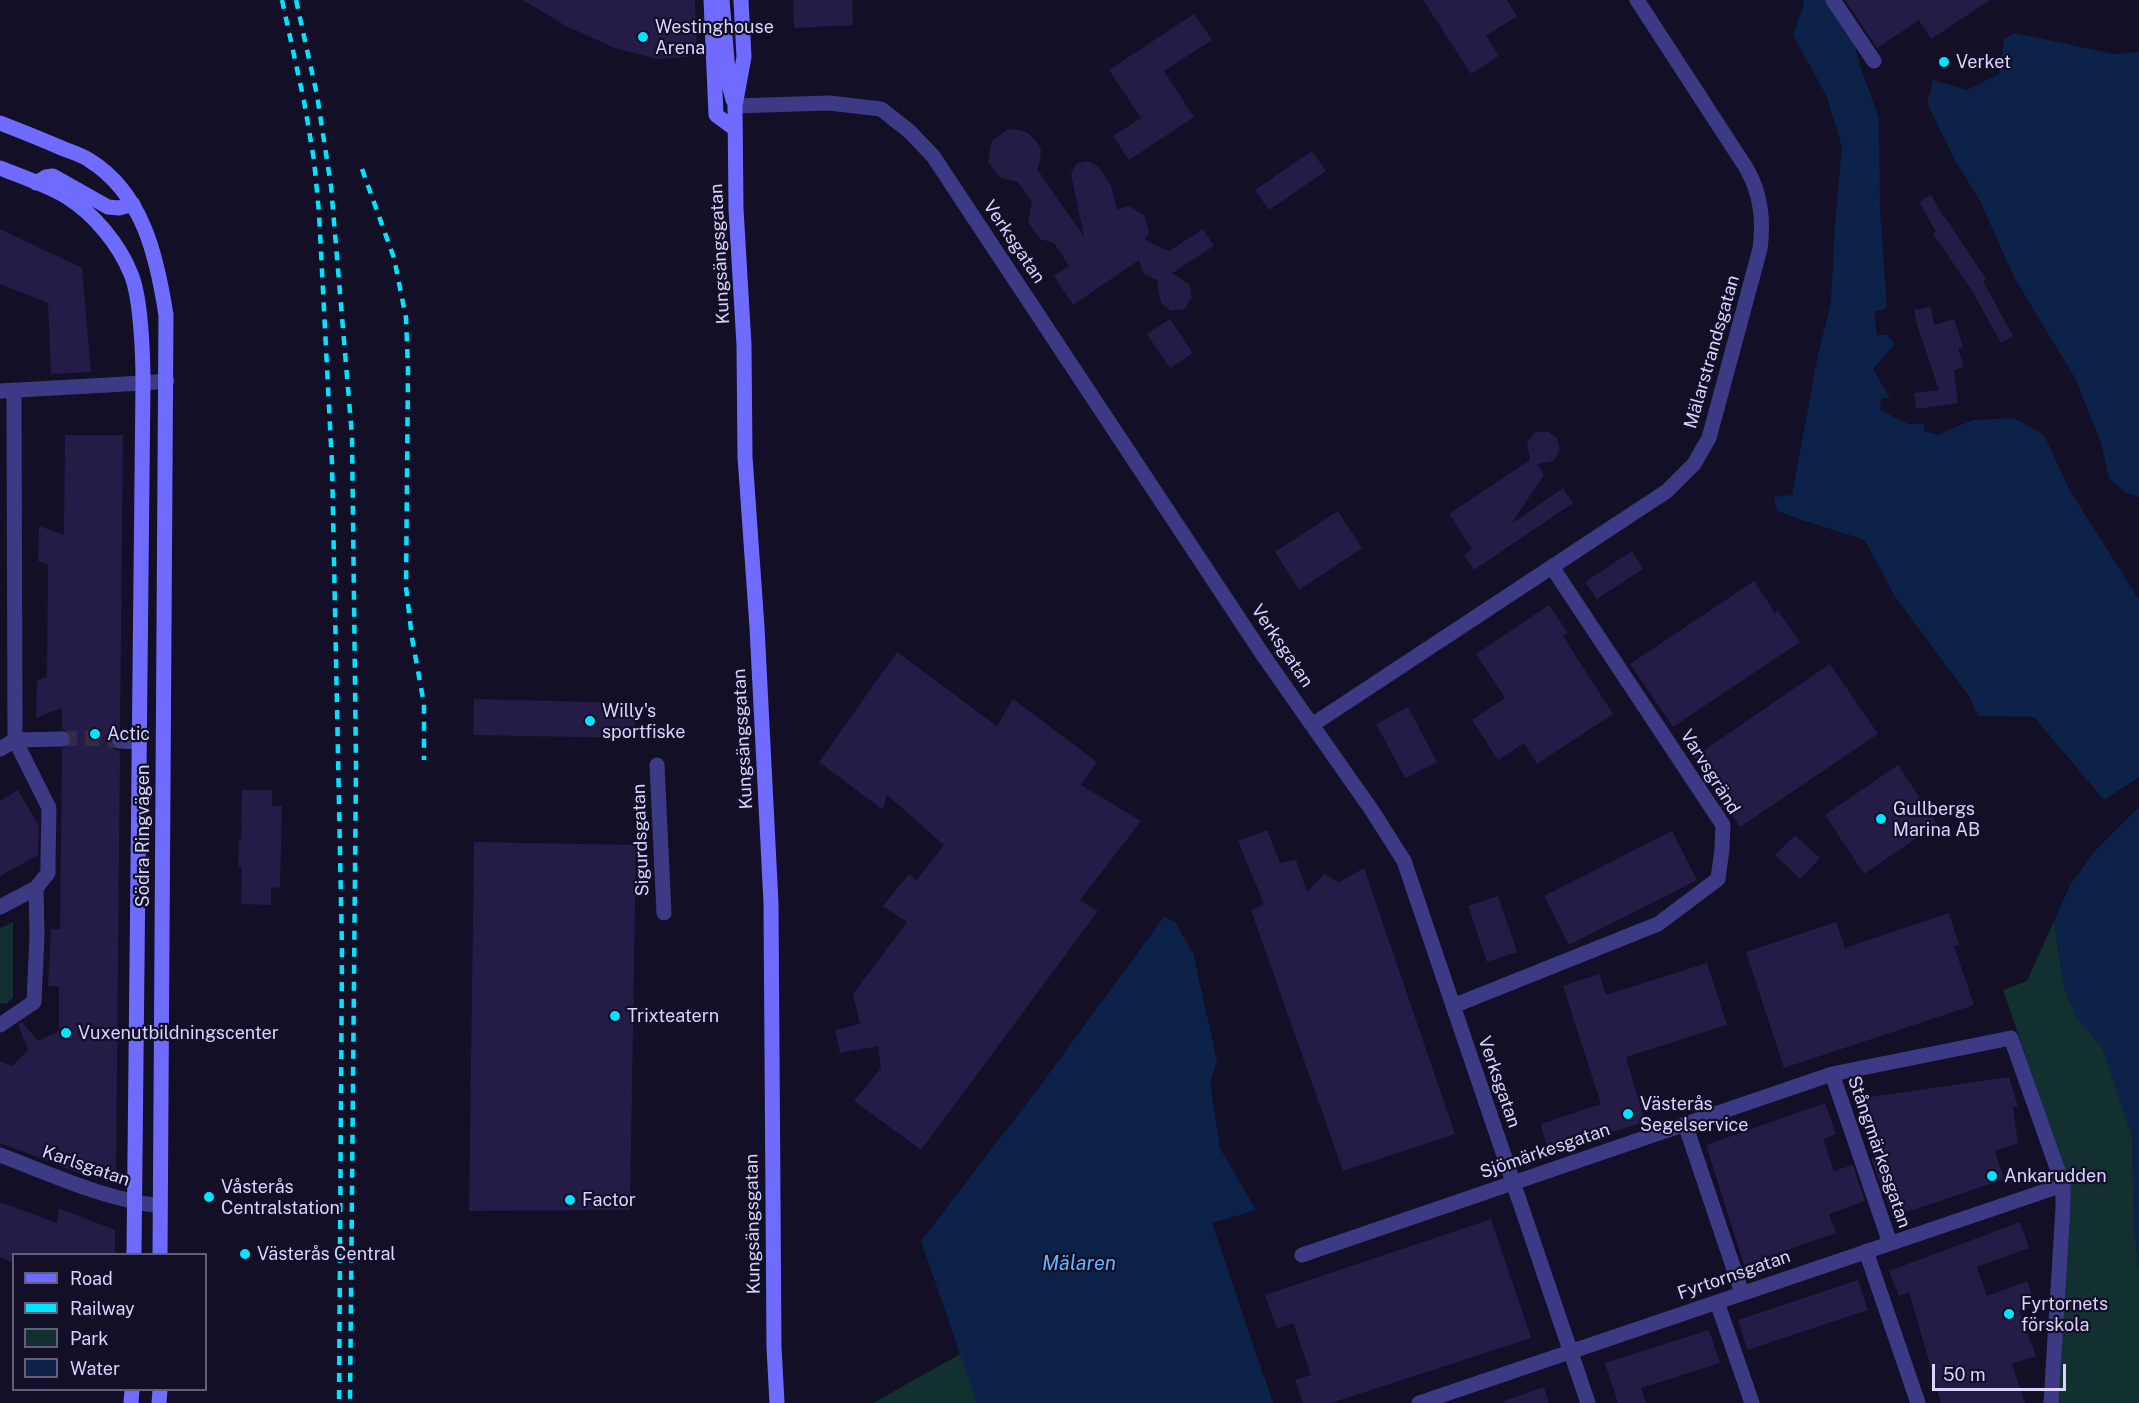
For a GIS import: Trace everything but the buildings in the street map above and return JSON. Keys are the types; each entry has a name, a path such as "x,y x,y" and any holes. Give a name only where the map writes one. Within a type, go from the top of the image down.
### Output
{"main road":[{"path":"711,0 716,114 718,118 735,129"},
{"name":"Kungsängsgatan","path":"722,0 729,84 735,106"},
{"name":"Kungsängsgatan","path":"741,0 744,57 735,106 736,208 744,345 745,457 757,627 771,903 774,1347 777,1403"},
{"name":"Södra Ringvägen","path":"0,123 88,159 110,175 134,204 146,231 161,279 166,315 167,381 160,1253"},
{"name":"Södra Ringvägen","path":"0,168 66,196 90,213 132,275 142,354 134,1253"},
{"path":"36,183 53,176 108,207 119,208 134,204"},
{"path":"138,742 163,740"},
{"name":"Kungsängsgatan","path":"768,1403 774,1347"}],"street":[{"name":"Mälarstrandsgatan","path":"1312,725 1667,491 1682,478 1700,456 1715,420 1760,249 1762,231 1760,204 1748,169 1637,0"},
{"path":"1833,0 1874,61"},
{"name":"Verksgatan","path":"735,106 829,103 880,109 909,131 933,156 1265,658 1374,812 1404,861 1588,1403"},
{"path":"0,907 36,888 48,873 49,808 15,740 7,390 167,381"},
{"name":"Varvsgränd","path":"1453,1006 1658,924 1718,879 1723,825 1552,567"},
{"path":"0,748 15,740 62,739"},
{"path":"120,741 138,742"},
{"name":"Sigurdsgatan","path":"657,765 664,914"},
{"path":"0,1025 34,1002 37,935 36,888"},
{"name":"Sjömärkesgatan","path":"1302,1255 1832,1074 2011,1038 2063,1185"},
{"name":"Stångmärkesgatan","path":"1832,1074 1890,1243"},
{"path":"1685,1124 1742,1293"},
{"name":"Karlsgatan","path":"0,1155 105,1195 135,1203 160,1206"},
{"path":"2051,1403 2063,1185"},
{"name":"Fyrtornsgatan","path":"1419,1403 2063,1185"},
{"path":"1866,1251 1918,1403"},
{"path":"1717,1302 1752,1403"}],"green space":[{"path":"2054,921 2064,988 2077,1017 2103,1049 2132,1137 2134,1229 2139,1267 2139,1403 2058,1403 2071,1202 2062,1161 2003,990 2027,981"},
{"path":"13,922 13,998 6,1004 0,1003 0,928"},
{"path":"962,1353 980,1403 873,1403"}],"water":[{"path":"1803,0 1828,0 1852,36 1879,118 1880,212 1887,308 1874,312 1877,335 1887,335 1895,344 1873,369 1890,398 1881,399 1880,410 1908,424 1924,424 1924,431 1937,435 1973,420 2014,418 2044,435 2069,489 2139,600 2139,777 2104,800 2034,717 1978,716 1969,696 1894,595 1865,540 1777,511 1774,497 1792,495 1818,355 1831,302 1842,147 1827,97 1793,35 1804,4"},
{"path":"2015,33 2114,54 2139,52 2139,497 2125,492 2109,478 2101,443 2075,378 2014,277 1980,201 1956,162 1927,103 1933,80 1967,90 1999,74 2004,39"},
{"path":"2139,807 2139,1267 2134,1229 2132,1137 2103,1049 2077,1017 2064,988 2054,921 2070,885 2095,851"},
{"name":"Mälaren","path":"1164,917 1175,922 1193,953 1217,1061 1210,1082 1220,1148 1256,1210 1212,1223 1273,1403 977,1403 921,1241 1034,1094"}],"tunnel":[{"path":"62,739 87,738 120,741"}],"railway":[{"path":"282,0 314,160 319,213 332,464 342,949 339,1403"},
{"path":"296,0 317,95 331,186 352,436 356,766 350,1403"},
{"path":"362,169 394,258 406,318 408,369 406,587 412,638 424,704 424,760"}],"place":[{"name":"Westinghouse Arena","path":"643,37"},
{"name":"Verket","path":"1944,62"},
{"name":"Willy's sportfiske","path":"590,721"},
{"name":"Actic","path":"95,734"},
{"name":"Gullbergs Marina AB","path":"1881,819"},
{"name":"Trixteatern","path":"615,1016"},
{"name":"Vuxenutbildningscenter","path":"66,1033"},
{"name":"Västerås Segelservice","path":"1628,1114"},
{"name":"Ankarudden","path":"1992,1176"},
{"name":"Våsterås Centralstation","path":"209,1197"},
{"name":"Factor","path":"570,1200"},
{"name":"Västerås Central","path":"245,1254"},
{"name":"Fyrtornets förskola","path":"2009,1314"}]}
